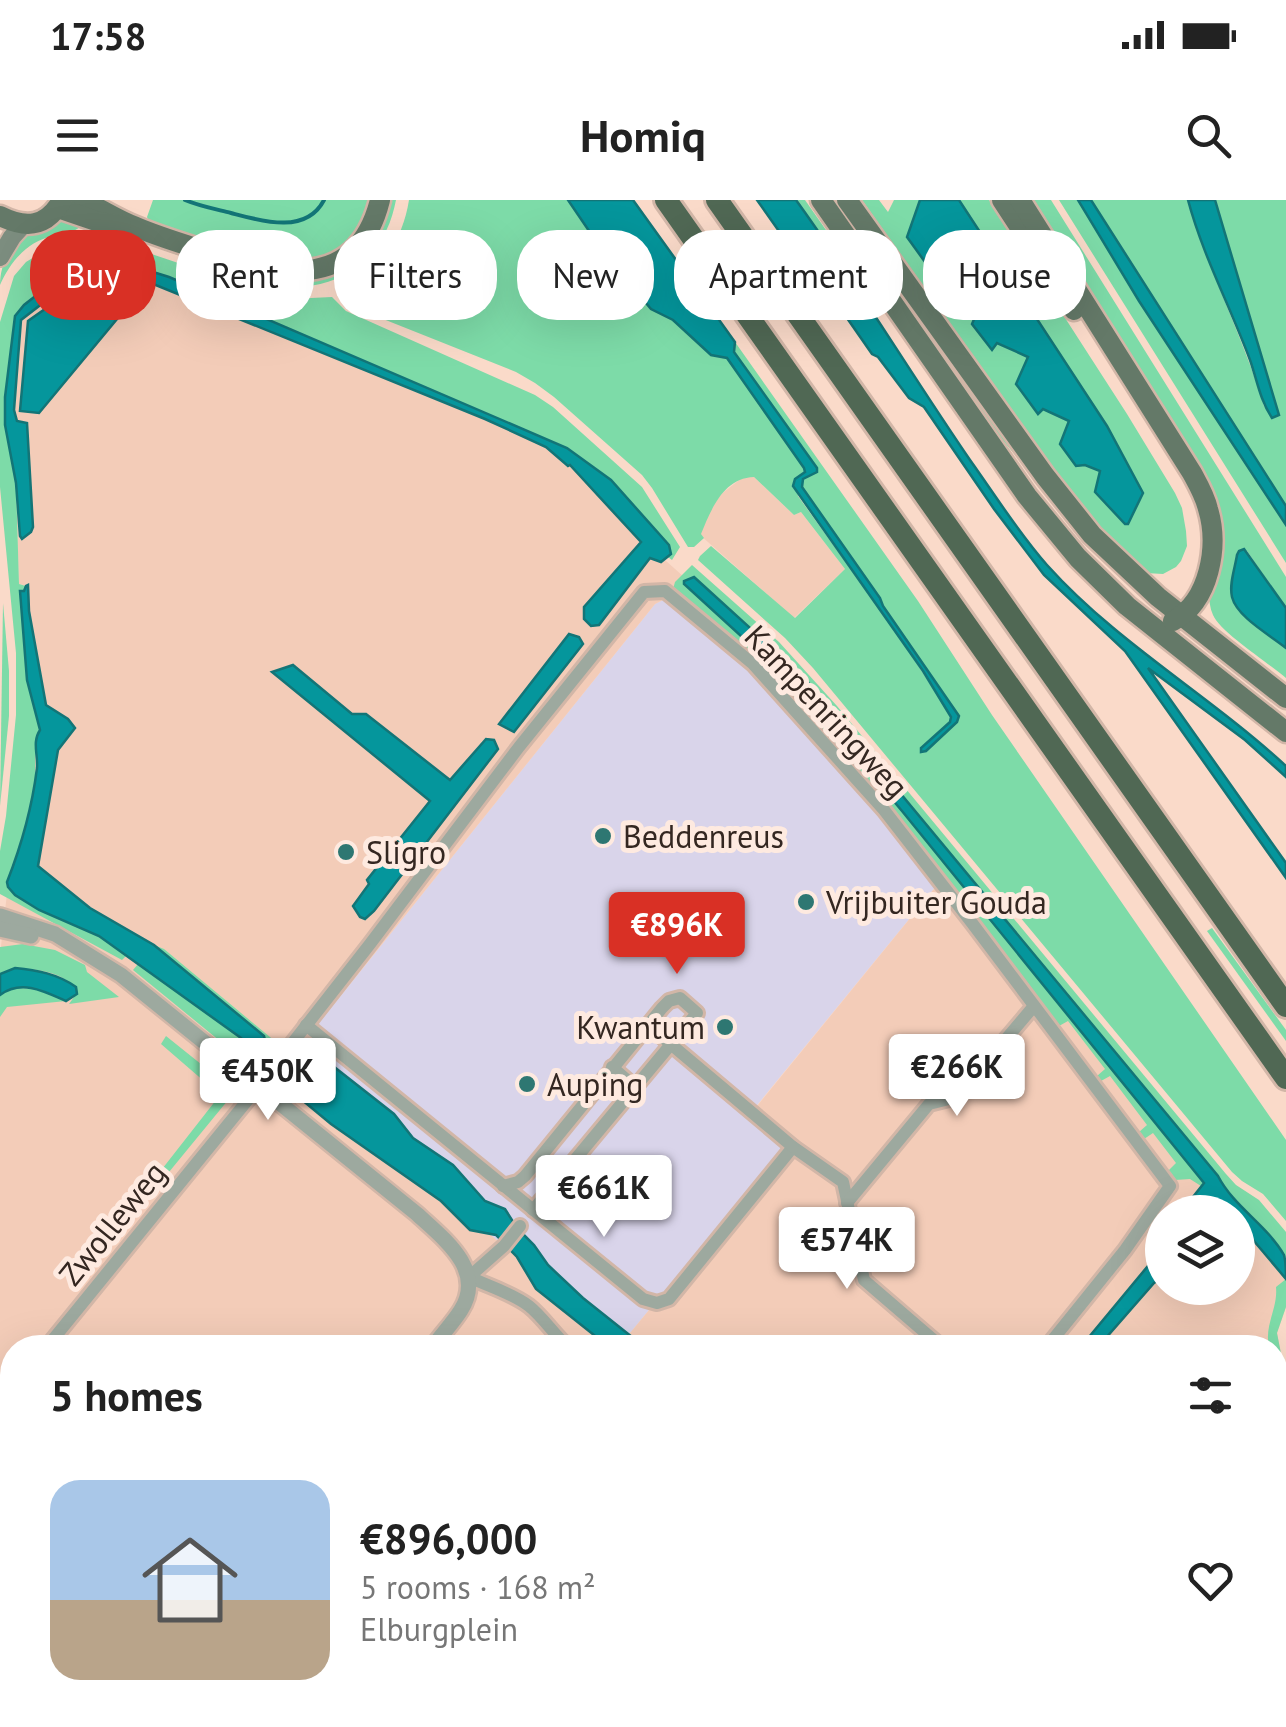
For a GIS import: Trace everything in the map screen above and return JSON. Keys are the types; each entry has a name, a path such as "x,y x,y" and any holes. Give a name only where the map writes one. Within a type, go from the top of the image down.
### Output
{"highway":[{"path":"666,200 1286,1078"},
{"path":"718,200 1286,1006"}],"main road":[{"path":"80,200 132,226"},
{"path":"0,257 13,235 8,225 38,222 56,203 99,222 132,226 243,264 303,272 332,263 355,248 369,230 380,200"},
{"path":"820,200 1037,509 1095,575 1157,630 1286,732"},
{"path":"847,200 1060,496 1109,553 1177,613 1286,698"},
{"path":"1002,200 1132,400 1193,504 1199,533 1198,560 1177,613"},
{"path":"1020,200 1205,498 1212,526 1210,564 1203,586 1157,630"}],"street":[{"name":"Kampenringweg","path":"258,1086 519,747 644,592 666,591 753,664 871,795 962,909 1170,1186 1056,1335"},
{"path":"0,916 55,934 121,975 446,1240 470,1277 461,1310 442,1335"},
{"path":"0,929 49,939 88,954"},
{"path":"502,1186 526,1176 648,1025 669,1001 680,998 697,1013 533,1210"},
{"path":"847,1203 929,1104 956,1097 1034,1006"},
{"path":"306,1025 644,1299 656,1303 669,1300 793,1147"},
{"path":"648,1025 793,1147 843,1182 864,1280 926,1334"},
{"path":"612,1068 635,1087"},
{"name":"Zwolleweg","path":"57,1335 258,1086"},
{"path":"470,1277 520,1226"},
{"path":"470,1277 524,1302 555,1335"}],"shaded area":[{"path":"156,278 176,286 176,320 256,320 558,447 641,542 639,545 656,552 693,585 655,604 286,1064 610,1335 0,1335 0,995 8,970 1,946 32,675 28,586 19,584 12,366 19,318 30,309 30,320 156,320"},
{"path":"743,477 754,477 794,515 801,512 845,569 794,618 700,535 715,499"},
{"path":"693,585 951,868 749,1115 783,1147 628,1335 610,1335 286,1064 655,604"},
{"path":"951,868 1216,1195 1145,1195 1145,1305 1255,1305 1255,1242 1286,1279 1286,1307 1277,1335 628,1335 783,1148 749,1116"}],"green space":[{"path":"153,200 371,200 356,230 334,230 334,250 314,258 314,230 176,230 176,234 150,225 147,217"},
{"path":"390,200 396,200 388,228 380,230"},
{"path":"409,200 568,200 588,230 517,230 517,320 654,320 654,310 727,357 804,468 795,479 798,496 896,632 951,717 951,722 927,741 959,716 802,487 803,479 817,467 734,351 735,342 918,601 992,715 1286,1140 1286,1221 1263,1194 1232,1172 813,668 698,560 711,546 795,618 845,569 801,512 794,515 754,477 743,479 726,489 709,515 701,534 704,538 688,547 642,475 554,397 516,372 386,320 497,320 497,230 400,230"},
{"path":"796,200 805,200 826,230 816,230"},
{"path":"830,200 839,200 860,230 851,230"},
{"path":"862,200 879,200 888,212 894,200 920,200 907,237 923,256 923,287 903,258 903,230 883,230"},
{"path":"959,200 989,200 1008,230 979,230"},
{"path":"1025,200 1051,200 1070,230 1043,230"},
{"path":"1059,200 1078,200 1139,301 1286,525 1286,563 1086,243 1086,230 1078,230"},
{"path":"1091,200 1188,200 1264,406 1279,415 1215,200 1286,200 1286,506"},
{"path":"70,219 82,226 75,230 34,230"},
{"path":"30,233 30,246 14,261 0,285 6,259"},
{"path":"156,241 176,247 176,254 156,247"},
{"path":"156,256 176,262 176,280 156,273"},
{"path":"1086,256 1286,577 1286,608 1247,551 1240,612 1286,648 1286,678 1235,639 1213,615 1209,584 1216,526 1086,304"},
{"path":"30,260 30,300 15,316 5,425 16,483 19,584 26,586 20,592 27,681 40,730 31,815 7,882 38,910 99,936 126,956 122,960 0,894 0,851 16,715 16,653 0,487 0,322 14,276"},
{"path":"334,269 334,279 328,282 314,284 314,277"},
{"path":"903,290 1025,466 977,411 903,305"},
{"path":"332,297 334,320 366,320 535,395 642,487 680,547 672,560 611,480 567,448 269,320 314,320 314,298"},
{"path":"946,320 985,320 993,349 996,343 1028,357 1042,409 1070,421 1085,465 1101,471 1095,492 1124,524 1064,360 1038,320 1066,320 1175,493 1186,531 1187,546 1181,561 1163,574 1145,573 1104,537 1073,500"},
{"path":"692,565 779,642 837,706 1226,1174 1251,1195 1230,1195 803,676 773,647 684,581 799,689 1204,1183 1201,1186 1190,1179 1175,1180 1168,1171 1176,1163 1153,1133 1144,1139 1139,1132 1147,1125 1110,1076 1101,1081 1097,1076 1105,1069 1068,1021 1059,1026 897,816 767,671 673,589"},
{"path":"3,603 9,716 0,806"},
{"path":"1212,928 1286,1030 1286,1041 1207,931"},
{"path":"23,944 55,950 85,965 87,972 119,997 69,1004 77,993 59,976 24,969 0,974 0,947"},
{"path":"154,945 164,949 276,1042 281,1049 268,1066 260,1069 226,1046 133,970 138,964 241,1038 255,1055 264,1036"},
{"path":"12,987 42,990 66,1001 7,1007 0,1017 0,995"},
{"path":"166,1036 232,1089 233,1094 128,1222 123,1219 220,1095 161,1044"},
{"path":"1255,1197 1286,1232 1286,1258 1255,1220"},
{"path":"1286,1279 1286,1307 1277,1335 1269,1335 1275,1303 1276,1287"}],"water":[{"path":"568,200 633,200 674,257 674,320 719,320 735,342 734,352 817,468 817,472 803,479 802,487 959,716 926,751 921,752 921,748 951,717 793,486 804,468 727,358 711,355 673,320 654,310 654,230 588,230"},
{"path":"757,200 796,200 817,230 778,230"},
{"path":"920,200 959,200 979,230 923,230 923,259 907,237"},
{"path":"1078,200 1091,200 1286,506 1286,525 1139,301"},
{"path":"1188,200 1215,200 1279,415 1272,418 1201,241"},
{"path":"156,273 176,280 176,293 156,285"},
{"path":"30,300 30,313 21,320 14,410 17,421 27,423 33,527 22,539 5,425 5,397 15,316"},
{"path":"116,320 39,413 20,411 28,321"},
{"path":"242,320 269,320 567,448 611,480 669,545 671,554 661,562 650,558 599,625 591,626 584,619 584,607 641,542 570,465 546,447"},
{"path":"848,320 878,320 1016,527 1074,593 1286,766 1286,777 1245,740 1148,668 1286,863 1286,878 1125,651 1044,575 924,407 909,398"},
{"path":"974,320 1038,320 1107,426 1143,493 1128,524 1095,492 1100,471 1076,466 1060,444 1069,421 1043,409 1038,414 1016,384 1028,357 997,343 992,350 972,324"},
{"path":"1244,549 1286,608 1286,648 1247,618 1232,597 1237,555"},
{"path":"694,577 803,676 1231,1195 1194,1195 1204,1183 902,811 799,689 684,581"},
{"path":"28,585 46,705 75,728 58,750 38,866 90,908 154,945 264,1036 267,1049 261,1056 99,936 39,910 8,887 32,797 40,730 27,680 20,591"},
{"path":"569,634 579,637 583,644 514,732 499,724"},
{"path":"293,665 352,714 366,714 450,780 486,739 494,740 498,749 365,919 353,906 369,884 367,880 430,801 272,672"},
{"path":"15,968 62,979 76,987 77,994 66,1001 24,987 0,995 0,974"},
{"path":"333,1066 394,1114 413,1138 453,1165 485,1201 505,1209 548,1265 629,1335 594,1335 536,1289 517,1257 496,1235 470,1230 441,1201 302,1100 292,1079 298,1070"},
{"path":"1255,1220 1284,1255 1286,1279 1255,1242"},
{"path":"1145,1269 1145,1293 1108,1335 1091,1335"}],"waterway":[{"path":"185,200 282,223 306,218 324,200"}],"place":[{"name":"Beddenreus","path":"603,836"},
{"name":"Sligro","path":"346,852"},
{"name":"Vrijbuiter Gouda","path":"806,902"},
{"name":"Kwantum","path":"725,1027"},
{"name":"Auping","path":"527,1084"}]}
